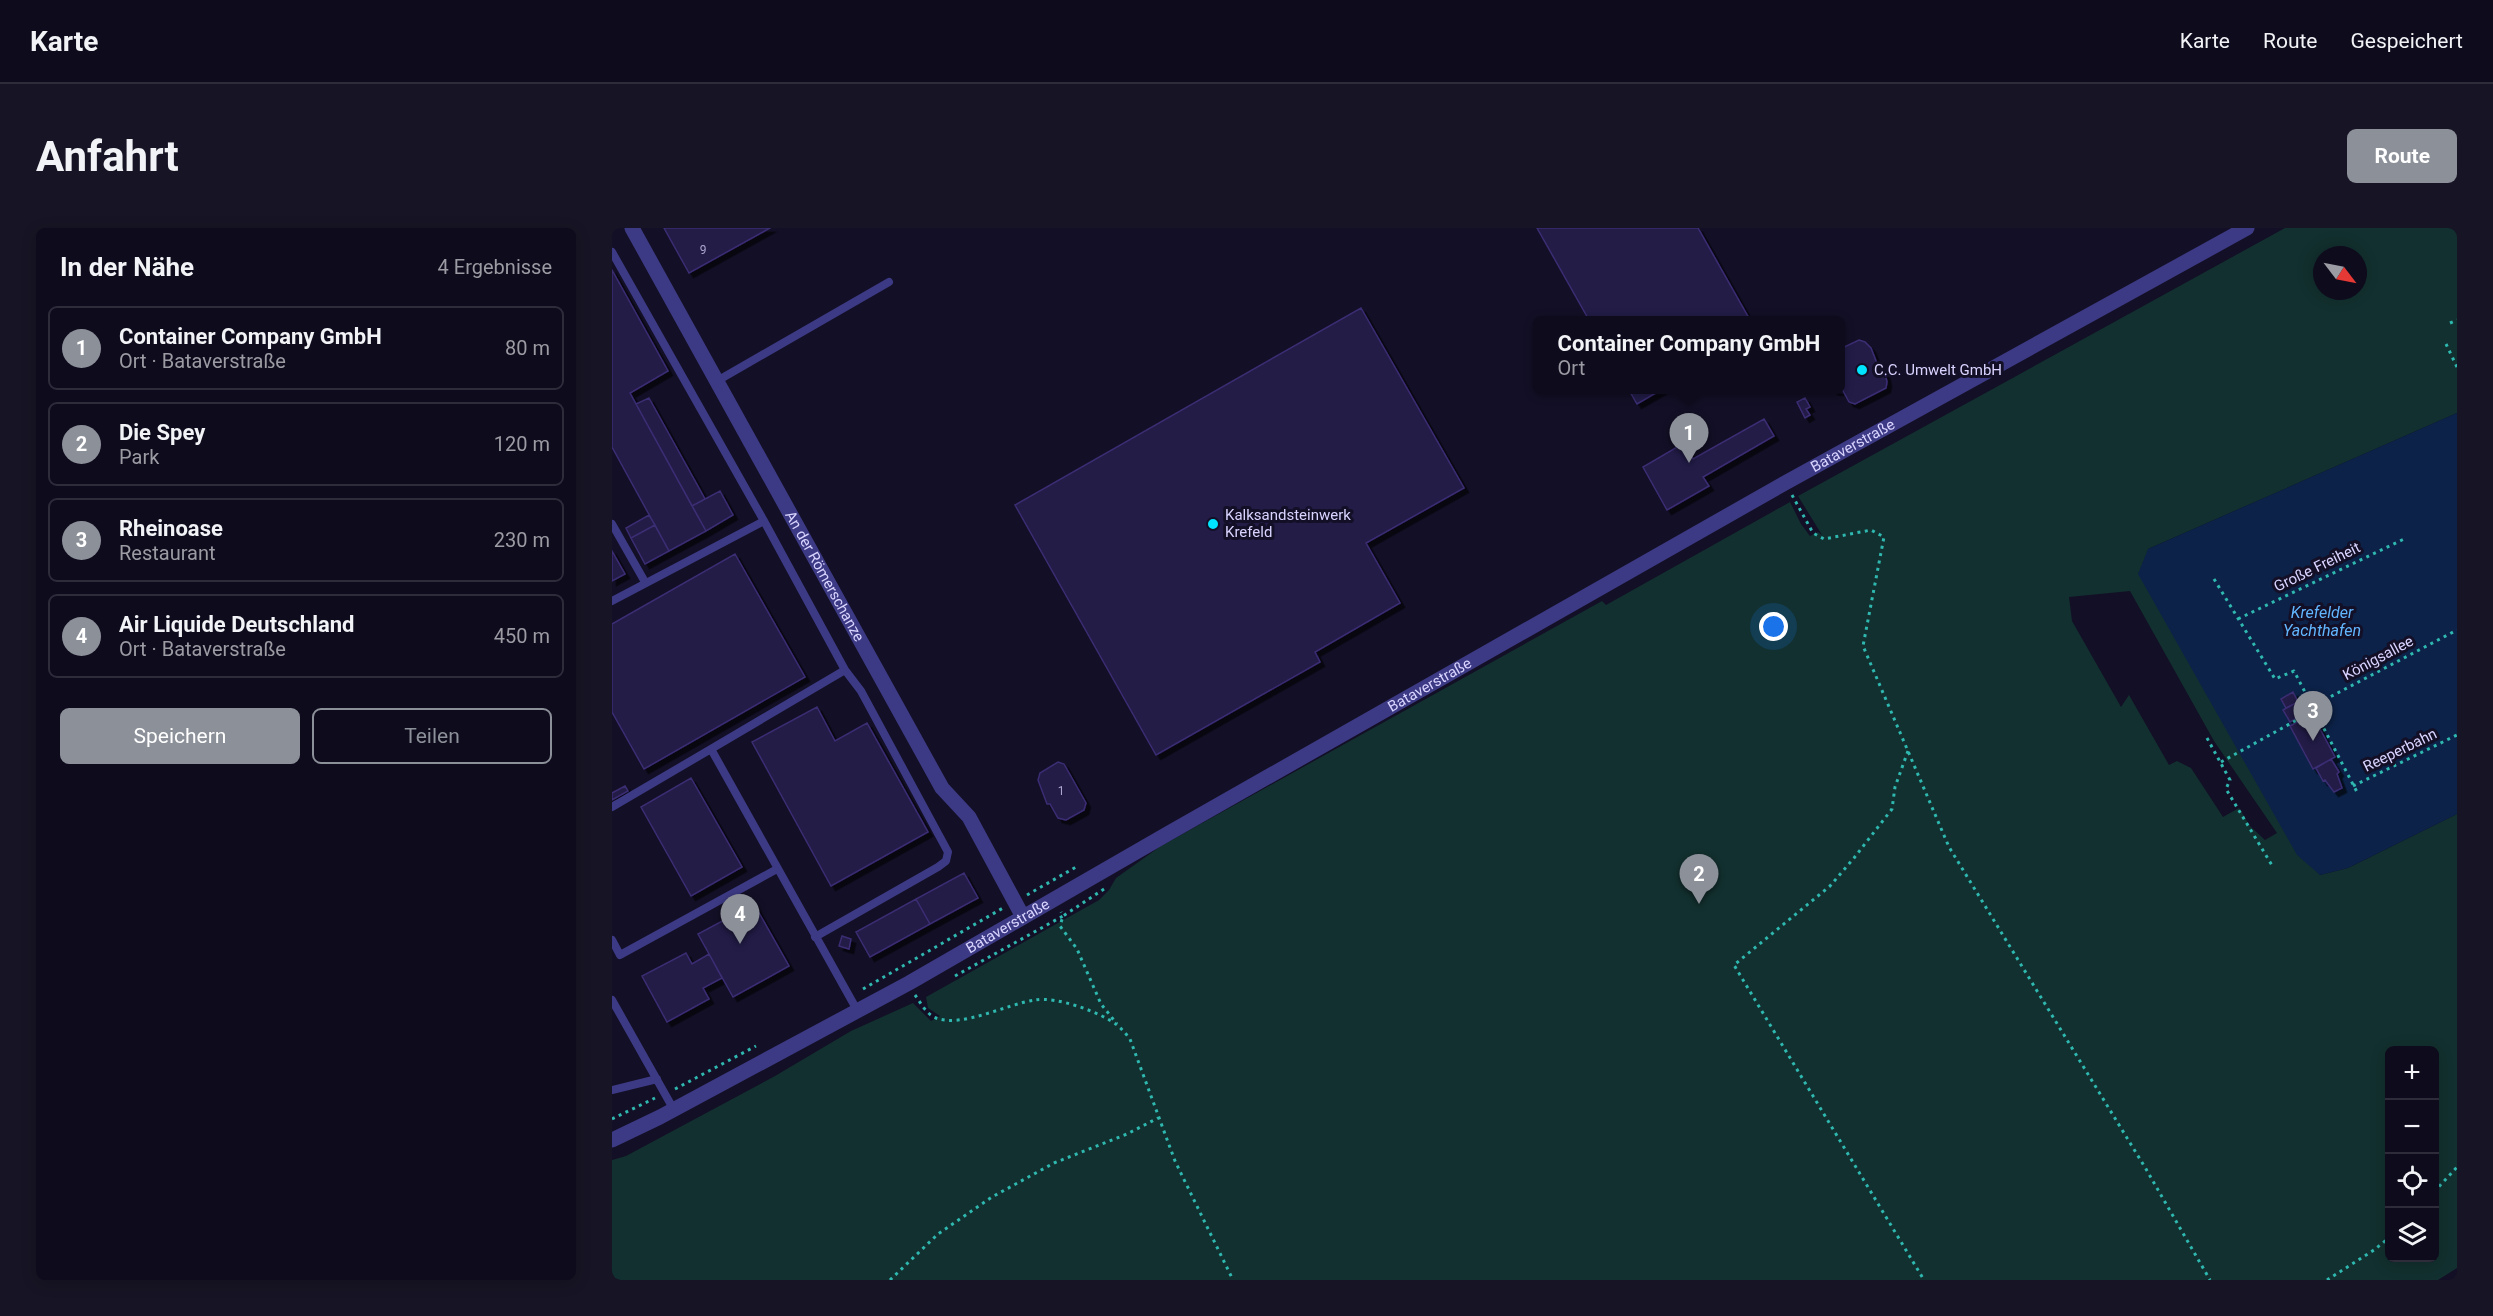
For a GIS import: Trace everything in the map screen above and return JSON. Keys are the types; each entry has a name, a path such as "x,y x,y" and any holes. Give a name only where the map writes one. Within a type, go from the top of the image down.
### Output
{"street":[{"name":"An der Römerschanze","path":"632,228 942,788 969,817 1023,917"},
{"name":"Bataverstraße","path":"612,1140 674,1110 853,1003 909,983 1785,483 2247,228"}],"lane":[{"path":"612,252 845,670 861,691 948,852 946,861 938,867 815,937"},
{"path":"717,381 889,282"},
{"path":"612,601 764,521"},
{"path":"612,524 645,582"},
{"path":"612,807 845,670"},
{"path":"711,749 853,1003"},
{"path":"612,940 616,957 777,869"},
{"path":"612,1000 674,1110"},
{"path":"612,1090 657,1079"}],"path":[{"path":"2450,323 2457,320"},
{"path":"2446,344 2457,367"},
{"path":"1785,483 1813,533 1824,539 1871,530 1884,537 1863,646 1949,847 2140,1159 2210,1280"},
{"name":"Große Freiheit","path":"2238,619 2406,538"},
{"path":"2214,579 2275,679 2294,671 2358,794"},
{"name":"Königsallee","path":"2221,762 2312,709 2457,630"},
{"name":"Reeperbahn","path":"2353,786 2457,735"},
{"path":"2206,738 2230,780 2226,789 2273,867"},
{"path":"1908,751 1895,787 1892,809 1854,858 1830,886 1734,965 1924,1280"},
{"path":"853,1003 1014,901 1046,884"},
{"path":"1063,916 1060,926 1077,949 1101,1004 1130,1039 1175,1161 1233,1280"},
{"path":"909,983 924,1009 935,1018 953,1021 1037,999 1070,1004 1118,1025"},
{"path":"612,1119 765,1041"},
{"path":"890,1280 938,1234 992,1197 1054,1163 1127,1134 1158,1118"},
{"path":"2439,1187 2457,1167"},
{"path":"2327,1280 2385,1242"}],"green space":[{"path":"2285,228 2457,228 2457,413 2148,549 2320,875 2348,868 2457,814 2457,1268 2438,1280 612,1280 612,1160 626,1156 775,1076 851,1031 913,1003 931,1021 940,1016 928,1008 926,997 1099,900 1116,878 1161,846 1602,601 1606,605 1790,502 1810,536 1818,532 1822,535 1798,496","holes":["2130,591 2214,741 2277,833 2265,840 2250,826 2239,808 2223,817 2191,768 2177,761 2169,765 2129,695 2121,707 2072,621 2069,597"]}],"water":[{"name":"Krefelder Yachthafen","path":"2457,413 2457,814 2348,868 2320,875 2297,855 2138,574 2148,549"}],"building":[{"path":"664,228 770,228 689,273"},
{"path":"1537,228 1698,228 1748,316 1587,316"},
{"path":"612,270 668,371 630,393 706,531 669,551 612,447"},
{"name":"Kalksandsteinwerk Krefeld","path":"1361,308 1464,488 1366,543 1400,603 1315,652 1320,662 1156,755 1015,505"},
{"name":"C.C. Umwelt GmbH","path":"1859,340 1871,348 1878,366 1885,373 1887,382 1886,388 1855,404 1849,402 1845,394 1845,347"},
{"path":"1631,394 1654,394 1637,404"},
{"path":"649,398 705,499 692,506 636,404"},
{"path":"1805,398 1810,407 1806,409 1810,415 1805,418 1797,402"},
{"path":"1764,419 1774,436 1703,477 1709,486 1667,510 1643,467 1684,443 1693,459"},
{"path":"720,491 733,515 706,531 692,506"},
{"path":"649,515 655,525 631,538 626,528"},
{"path":"655,525 669,551 645,564 631,538"},
{"path":"612,551 625,574 612,581"},
{"path":"735,554 805,677 644,769 612,712 612,624"},
{"path":"2293,692 2298,702 2286,708 2281,699"},
{"path":"2301,700 2307,712 2290,722 2283,710"},
{"path":"817,707 835,741 867,723 928,832 831,886 752,742"},
{"path":"2312,714 2335,757 2313,769 2290,726"},
{"path":"2331,759 2339,772 2337,774 2342,788 2334,792 2325,780 2323,781 2316,768"},
{"path":"1058,762 1064,764 1086,803 1084,810 1066,820 1058,818 1050,804 1047,804 1038,780 1040,773"},
{"path":"691,778 742,867 691,896 641,807"},
{"path":"625,786 628,791 612,800 612,793"},
{"path":"964,873 978,898 930,924 916,899"},
{"path":"916,899 930,924 870,957 856,932"},
{"path":"754,904 789,966 733,997 698,934"},
{"path":"842,936 851,939 849,949 839,946"},
{"path":"686,953 692,964 709,954 722,978 703,988 709,999 667,1022 642,976"}],"place":[{"name":"C.C. Umwelt GmbH","path":"1862,370"},
{"name":"Container Company GmbH","path":"1689,463"},
{"name":"Kalksandsteinwerk Krefeld","path":"1213,524"},
{"name":"Rheinoase","path":"2313,741"},
{"name":"Die Spey","path":"1699,904"},
{"name":"Air Liquide Deutschland","path":"740,944"}]}
